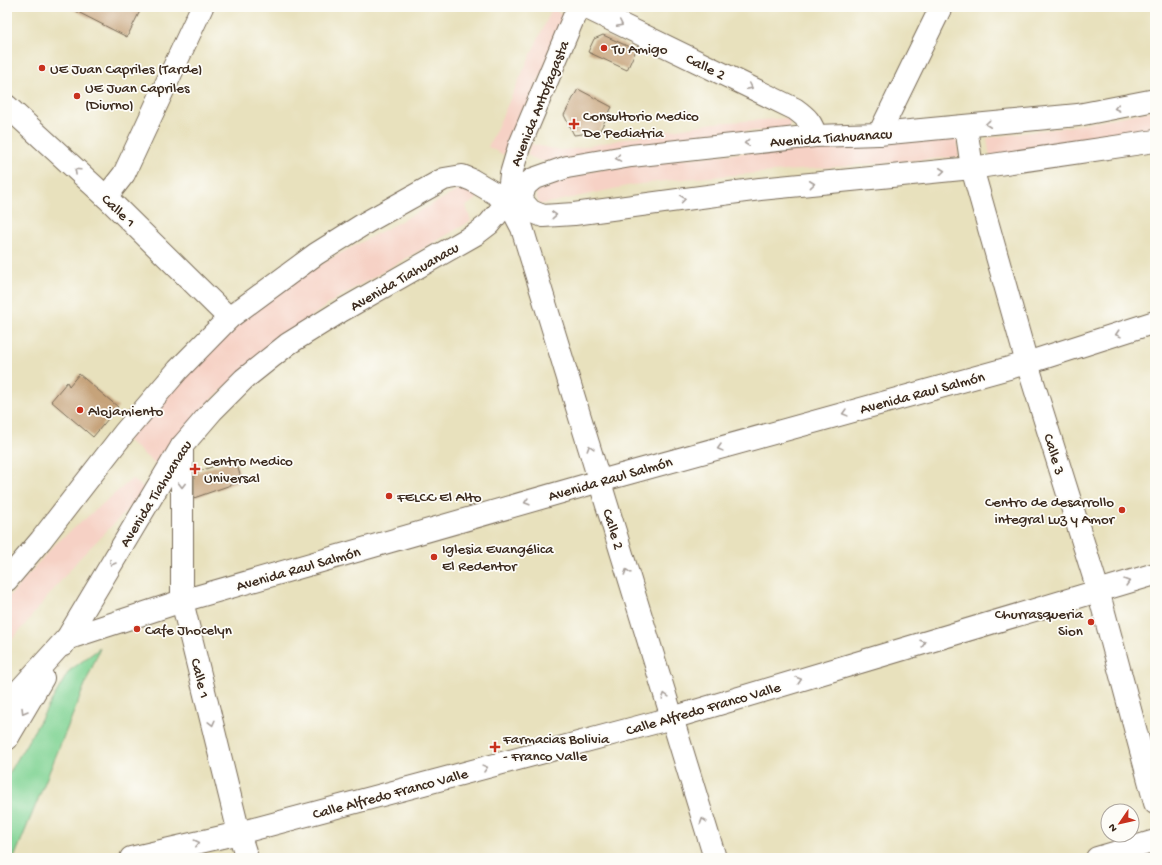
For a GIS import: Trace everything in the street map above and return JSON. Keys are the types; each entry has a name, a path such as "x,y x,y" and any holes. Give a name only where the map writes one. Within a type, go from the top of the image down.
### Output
{"street":[{"path":"106,197 124,174 202,7"},
{"name":"Avenida Antofagasta","path":"515,201 511,174 519,147 578,7"},
{"name":"Calle 2","path":"585,7 795,109 809,120 814,128 815,136"},
{"path":"879,134 941,7"},
{"name":"Avenida Tiahuanacu","path":"7,739 182,446 212,410 288,344 341,311 476,234 515,201 525,186 533,179 568,167 631,156 815,136 879,134 1078,115 1155,100"},
{"name":"Calle 1","path":"7,106 106,197 229,318"},
{"name":"Calle 3","path":"966,126 972,168 1027,363 1098,590 1155,803"},
{"path":"7,580 41,540 124,433 178,370 229,318 316,254 367,222 444,178 462,176 543,216 574,214 760,189 972,168 1155,141"},
{"name":"Calle 2","path":"515,201 715,858"},
{"name":"Avenida Raul Salmón","path":"66,640 182,601 600,481 1027,363 1155,322"},
{"name":"Calle 1","path":"182,446 182,601 238,833 247,858"},
{"name":"Calle Alfredo Franco Valle","path":"131,858 238,833 672,718 1155,574"},
{"path":"7,704 66,640"},
{"path":"1097,858 1155,841"}],"shaded area":[{"path":"552,9 568,17 504,155 488,147"},
{"path":"1155,110 1155,134 990,158 987,138 1072,126"},
{"path":"790,118 789,132 752,131 716,135 555,162 540,161 527,155 531,144 559,150 573,149 714,123"},
{"path":"957,132 959,157 673,180 632,185 539,205 533,184 626,164"},
{"path":"470,184 477,199 466,206 471,221 336,299 278,340 210,401 156,465 125,438 196,358 272,296 328,260"},
{"path":"132,479 147,490 78,560 7,646 7,599 53,546"}],"green space":[{"path":"100,648 14,858 7,858 7,777 69,671"}],"building":[{"path":"68,7 142,7 127,37"},
{"path":"603,35 636,50 627,70 588,52 594,39"},
{"path":"578,89 612,107 599,132 574,135 564,115"},
{"name":"Alojamiento","path":"79,374 118,407 93,437 51,401 67,382 69,386"},
{"path":"235,459 242,481 194,498 194,473"}],"place":[{"name":"Tu Amigo","path":"604,48"},
{"name":"UE Juan Capriles (Tarde)","path":"42,68"},
{"name":"UE Juan Capriles (Diurno)","path":"77,96"},
{"name":"Consultorio Medico De Pediatria","path":"574,124"},
{"name":"Alojamiento","path":"80,410"},
{"name":"Centro Medico Universal","path":"195,469"},
{"name":"FELCC El Alto","path":"389,496"},
{"name":"Centro de desarrollo integral Luz y Amor","path":"1122,510"},
{"name":"Iglesia Evangélica El Redentor","path":"434,557"},
{"name":"Churrasqueria Sion","path":"1091,622"},
{"name":"Cafe Jhocelyn","path":"137,629"},
{"name":"Farmacias Bolivia - Franco Valle","path":"495,747"}]}
